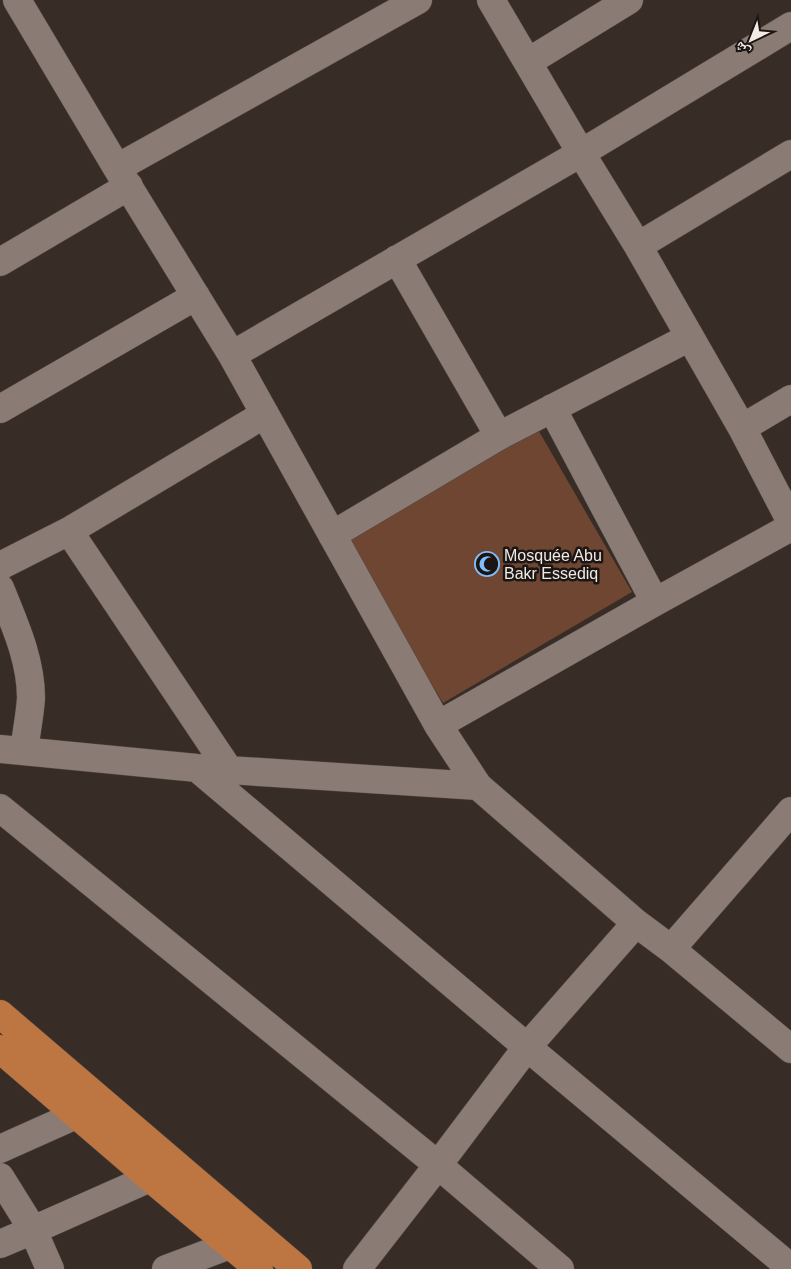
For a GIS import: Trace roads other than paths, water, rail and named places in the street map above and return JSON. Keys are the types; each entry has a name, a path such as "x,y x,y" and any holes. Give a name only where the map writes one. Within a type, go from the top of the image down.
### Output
{"main road":[{"path":"0,1014 298,1269"},
{"path":"2,1054 259,1269"}],"street":[{"path":"17,0 232,355 438,725 478,786 636,922 791,1049"},
{"path":"0,262 123,177 418,0"},
{"path":"491,0 638,246 742,428 791,522"},
{"path":"528,62 629,0"},
{"path":"232,355 581,153 791,26"},
{"path":"638,246 791,154"},
{"path":"397,259 499,436"},
{"path":"0,409 196,296"},
{"path":"332,535 499,436 690,337"},
{"path":"742,428 791,398"},
{"path":"552,408 655,602"},
{"path":"0,566 69,531 265,414"},
{"path":"438,725 655,602 791,528"},
{"path":"69,531 228,770"},
{"path":"0,588 20,639 27,661 30,681 31,700 12,750 197,768 478,786"},
{"path":"197,768 791,1268"},
{"path":"0,808 438,1166 560,1269"},
{"path":"671,950 791,812"},
{"path":"357,1269 528,1047 636,922"},
{"path":"0,1149 76,1114"},
{"path":"0,1244 150,1178 174,1164"},
{"path":"0,1177 33,1230 50,1269"},
{"path":"166,1269 230,1245"}],"place":[{"name":"Mosquée Abu Bakr Essediq","path":"487,564"}]}
